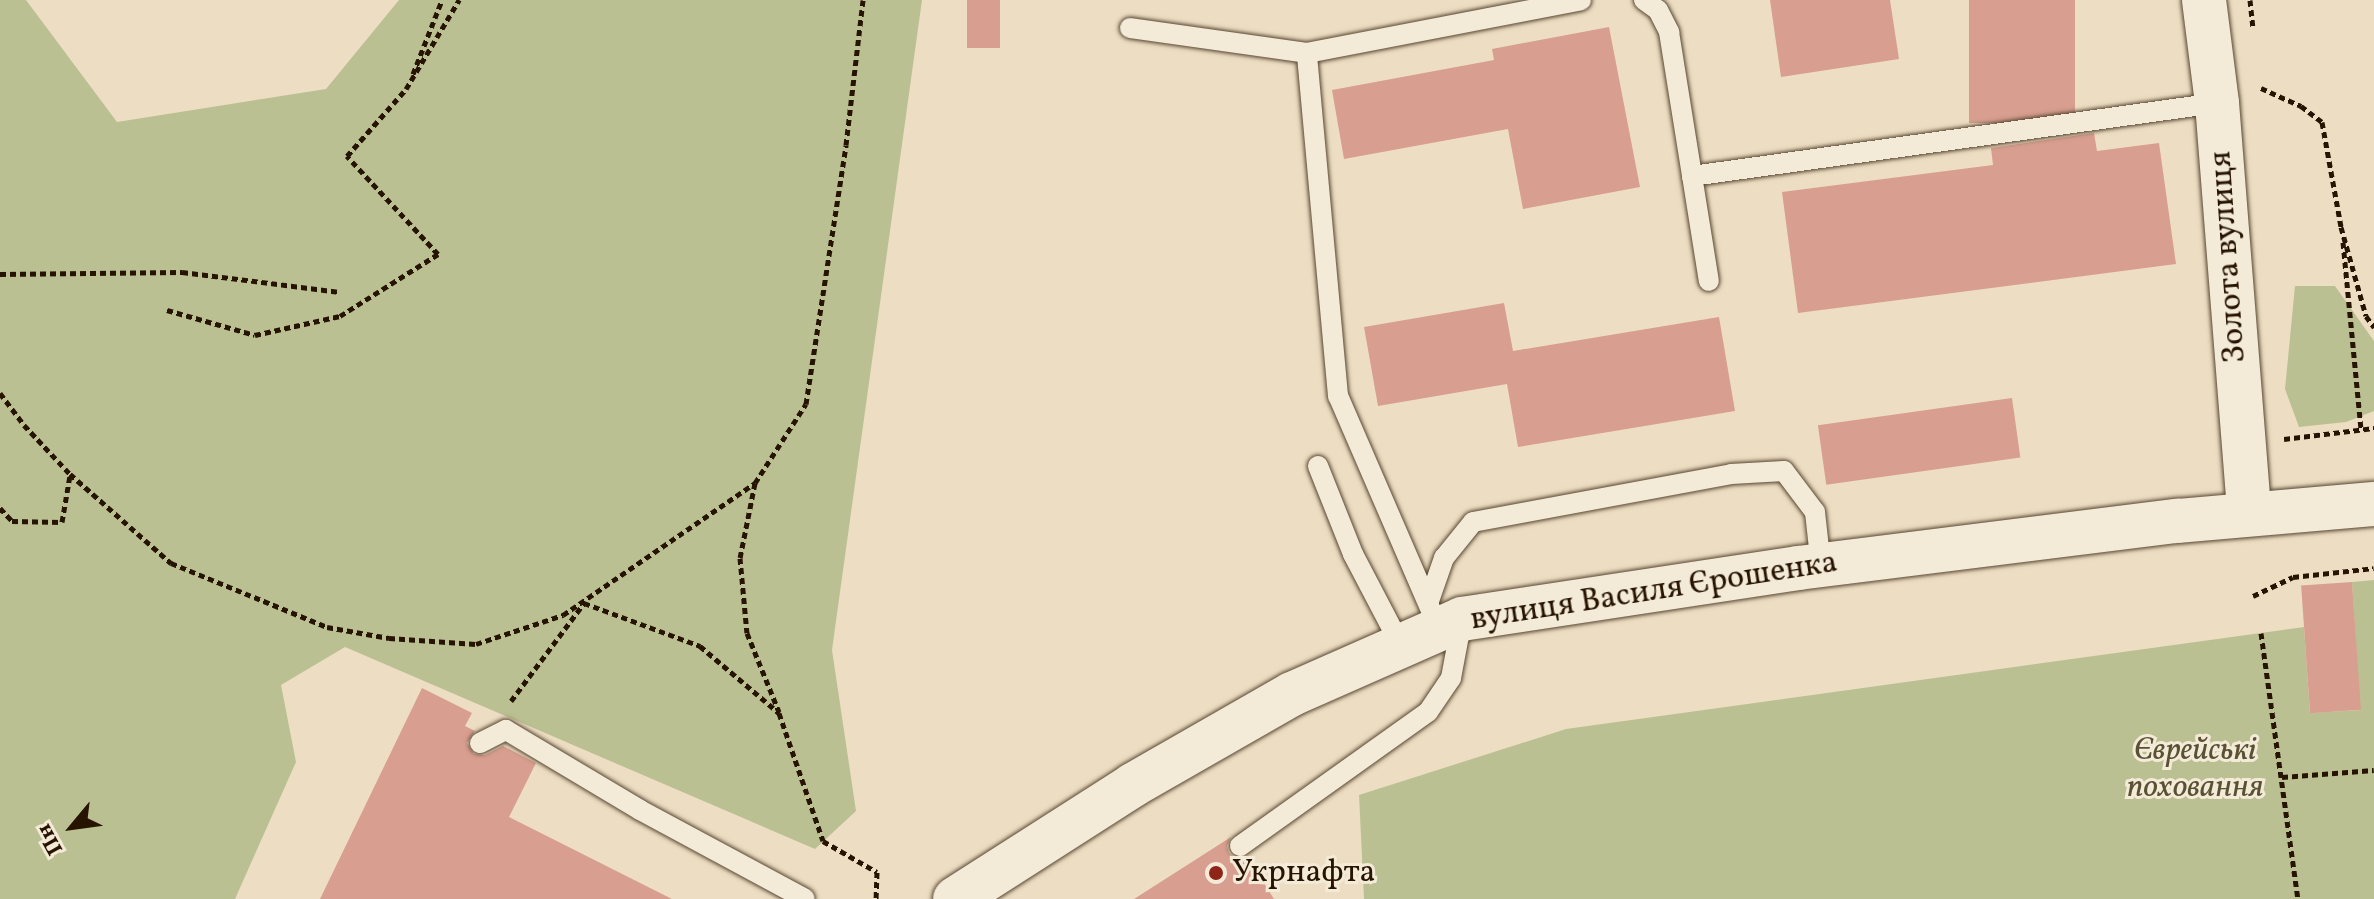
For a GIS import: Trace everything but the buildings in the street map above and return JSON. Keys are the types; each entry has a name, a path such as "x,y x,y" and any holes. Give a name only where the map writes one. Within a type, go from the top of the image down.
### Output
{"main road":[{"name":"Золота вулиця","path":"2204,0 2217,103 2249,514"},
{"name":"вулиця Василя Єрошенка","path":"955,899 1133,785 1292,694 1433,624 1821,566 2249,514 2374,504"}],"lane":[{"path":"1130,28 1307,53 1581,0"},
{"path":"1644,0 1658,10 1669,32 1709,281"},
{"path":"1240,846 1428,712 1451,678 1433,624 1338,396 1307,53"},
{"path":"1692,176 2217,103"},
{"path":"1318,466 1353,554 1433,624"},
{"path":"1433,624 1444,558 1473,522 1731,474 1784,471 1815,512 1821,566"},
{"path":"480,743 506,730 640,810 805,899"}],"path":[{"path":"406,89 442,0"},
{"path":"167,310 255,335 340,316 438,254 347,156 406,89 459,0"},
{"path":"863,0 846,145 806,404 755,483 740,558 747,633 779,713 823,841 877,872 876,899"},
{"path":"2261,88 2301,106 2322,122 2341,227 2361,428"},
{"path":"2341,227 2366,316 2374,327"},
{"path":"0,274 182,272 340,292"},
{"path":"0,393 70,474 171,563 327,627 389,638 476,644 563,615 755,483"},
{"path":"2275,440 2374,428"},
{"path":"0,508 12,521 62,522 70,474"},
{"path":"2253,596 2293,577 2374,568"},
{"path":"584,603 700,646 779,713"},
{"path":"480,743 584,603"},
{"path":"2261,633 2298,899"},
{"path":"2282,777 2374,770"}],"green space":[{"path":"0,0 26,0 117,122 326,89 399,0 922,0 832,650 856,811 815,849 345,647 281,685 296,762 235,899 0,899"},
{"path":"2295,286 2335,286 2374,341 2374,411 2346,422 2299,427 2285,389"},
{"name":"Єврейські поховання","path":"2374,580 2374,899 1364,899 1359,795 1566,729 2304,627 2310,713 2360,710 2352,582"}],"place":[{"name":"Укрнафта","path":"1216,873"}]}
